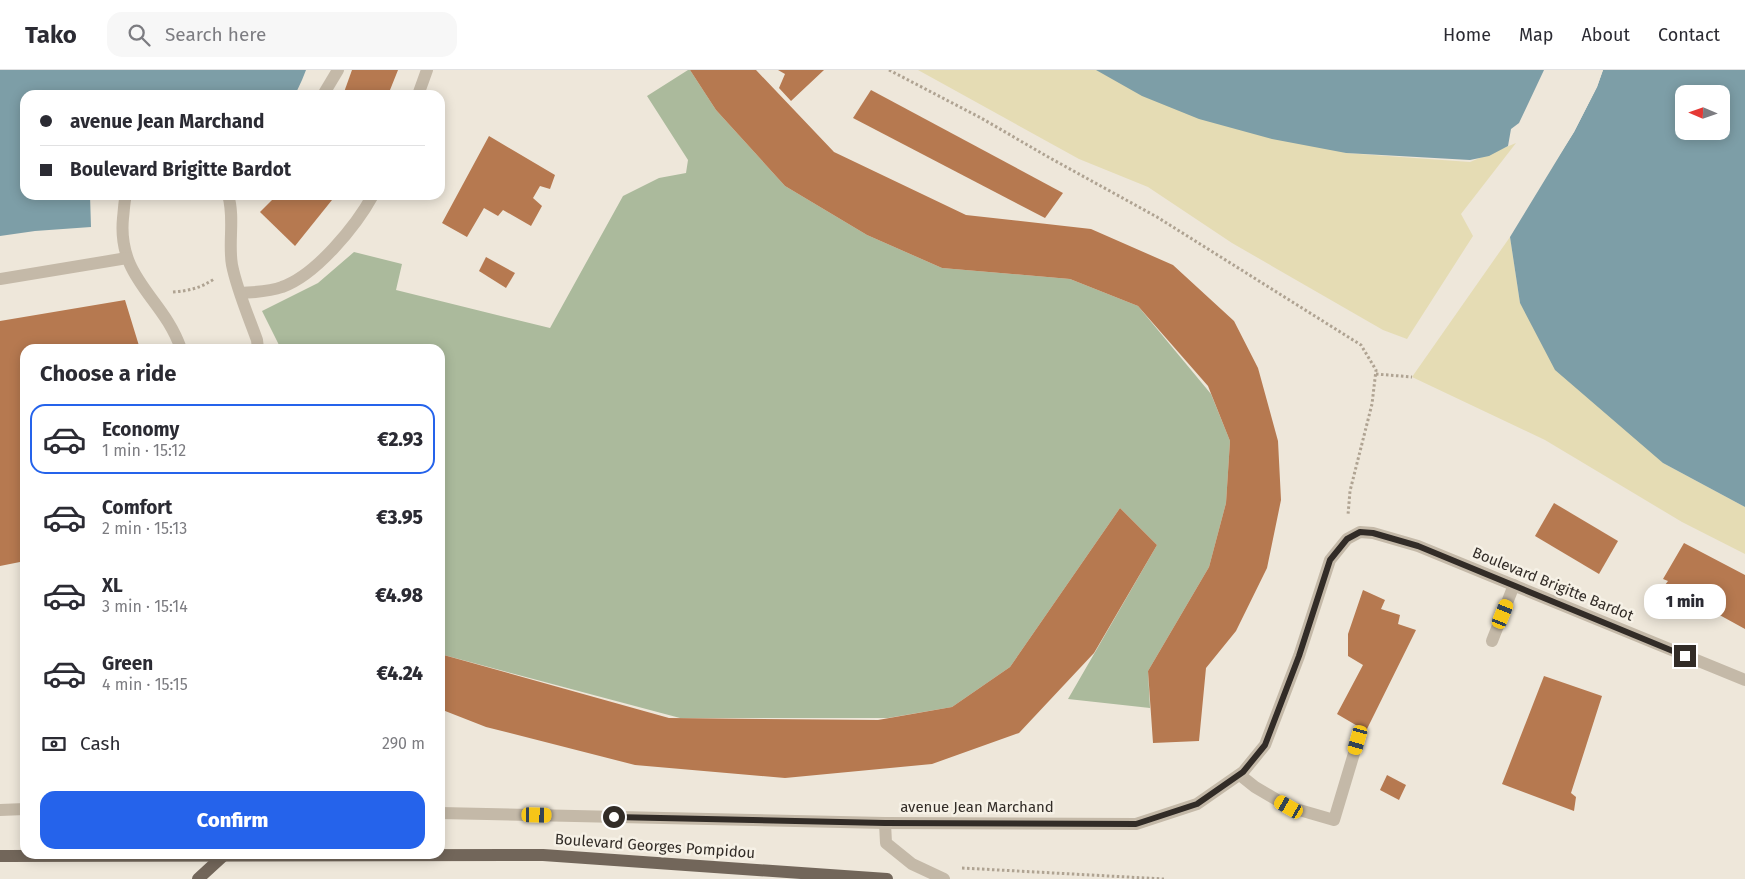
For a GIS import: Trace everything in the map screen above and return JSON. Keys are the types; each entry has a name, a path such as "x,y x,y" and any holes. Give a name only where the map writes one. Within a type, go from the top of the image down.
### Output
{"main road":[{"name":"Boulevard Georges Pompidou","path":"445,855 543,855 887,879"},
{"name":"Boulevard Georges Pompidou","path":"0,856 20,856"},
{"path":"198,879 219,859"}],"street":[{"path":"326,90 338,70"},
{"path":"420,90 427,70"},
{"path":"125,200 122,228 127,258 136,278 164,317 178,344"},
{"path":"229,200 232,263 256,344"},
{"path":"241,293 264,292 283,287 306,274 333,249 370,200"},
{"path":"0,279 127,258"},
{"name":"Boulevard Brigitte Bardot","path":"1347,539 1360,532 1373,533 1418,546 1745,680"},
{"name":"avenue Jean Marchand","path":"445,813 885,823 1136,824 1197,804 1240,775 1265,745 1299,656 1330,560 1347,539"},
{"path":"1492,641 1514,586"},
{"path":"1240,775 1255,787 1289,807 1334,820 1358,740"},
{"path":"0,810 20,809"},
{"path":"885,823 886,842 912,864 944,879"}],"path":[{"path":"889,70 981,118 1157,217 1361,345 1376,370 1376,374 1372,404 1350,491 1347,539"},
{"path":"145,289 175,292 198,288 220,276 232,263"},
{"path":"1376,374 1412,376"}],"green space":[{"path":"690,70 716,110 785,186 867,235 942,268 1070,279 1138,306 1211,394 1230,441 1226,503 1209,567 1148,671 1150,708 1068,699 1157,545 1120,508 1010,667 952,707 888,718 680,718 445,655 445,344 278,344 262,311 318,283 354,252 402,264 396,290 550,328 623,196 659,178 686,173 688,160 647,96"}],"sand":[{"path":"918,70 1098,70 1346,153 1470,162 1516,143 1461,214 1473,236 1407,339 1383,330 1232,243 1148,187 1079,159"},
{"path":"1510,237 1520,303 1663,463 1745,507 1745,554 1682,522 1545,440 1412,377"}],"water":[{"path":"0,70 306,70 297,90 20,90 20,200 90,200 91,227 35,231 0,236"},
{"path":"1096,70 1544,70 1519,123 1511,129 1508,146 1489,156 1470,160 1346,153 1272,139 1199,119 1142,96"},
{"path":"1603,70 1745,70 1745,507 1663,463 1555,370 1520,303 1510,237 1574,132 1597,87"}],"pier":[{"path":"1600,70 1603,70 1597,87 1574,132 1553,165 1551,164 1595,86"}],"building":[{"path":"352,70 398,70 390,90 345,90"},
{"path":"690,70 756,70 834,152 966,215 1091,229 1173,265 1234,321 1258,368 1278,441 1281,500 1267,568 1236,631 1206,668 1199,741 1153,743 1148,671 1209,567 1226,503 1230,441 1208,386 1138,306 1070,279 942,268 867,235 785,186 716,110"},
{"path":"778,70 824,70 791,101 779,88 785,74"},
{"path":"871,90 1063,193 1045,218 853,118"},
{"path":"489,136 555,175 550,189 540,186 533,198 542,206 531,226 503,210 498,216 484,208 467,237 442,223"},
{"path":"272,200 332,200 295,246 260,212"},
{"path":"486,257 515,273 506,288 479,271"},
{"path":"125,300 138,344 20,344 20,562 0,566 0,321"},
{"path":"1554,503 1618,541 1599,574 1535,536"},
{"path":"1120,508 1157,545 1094,653 1019,733 932,764 785,778 635,765 486,727 445,711 445,655 669,718 878,720 952,707 1010,667"},
{"path":"1684,543 1745,575 1745,629 1665,585 1668,581 1663,579"},
{"path":"1363,590 1385,600 1381,609 1400,615 1398,624 1416,630 1366,731 1337,714 1363,665 1348,656 1348,634"},
{"path":"1544,676 1602,696 1571,793 1576,797 1574,811 1502,784"},
{"path":"1387,775 1406,785 1399,800 1380,790"}],"route":[{"path":"614,817 885,823 1136,824 1197,804 1243,772 1265,745 1299,656 1330,560 1347,539 1360,532 1373,533 1418,546 1685,656"}]}
